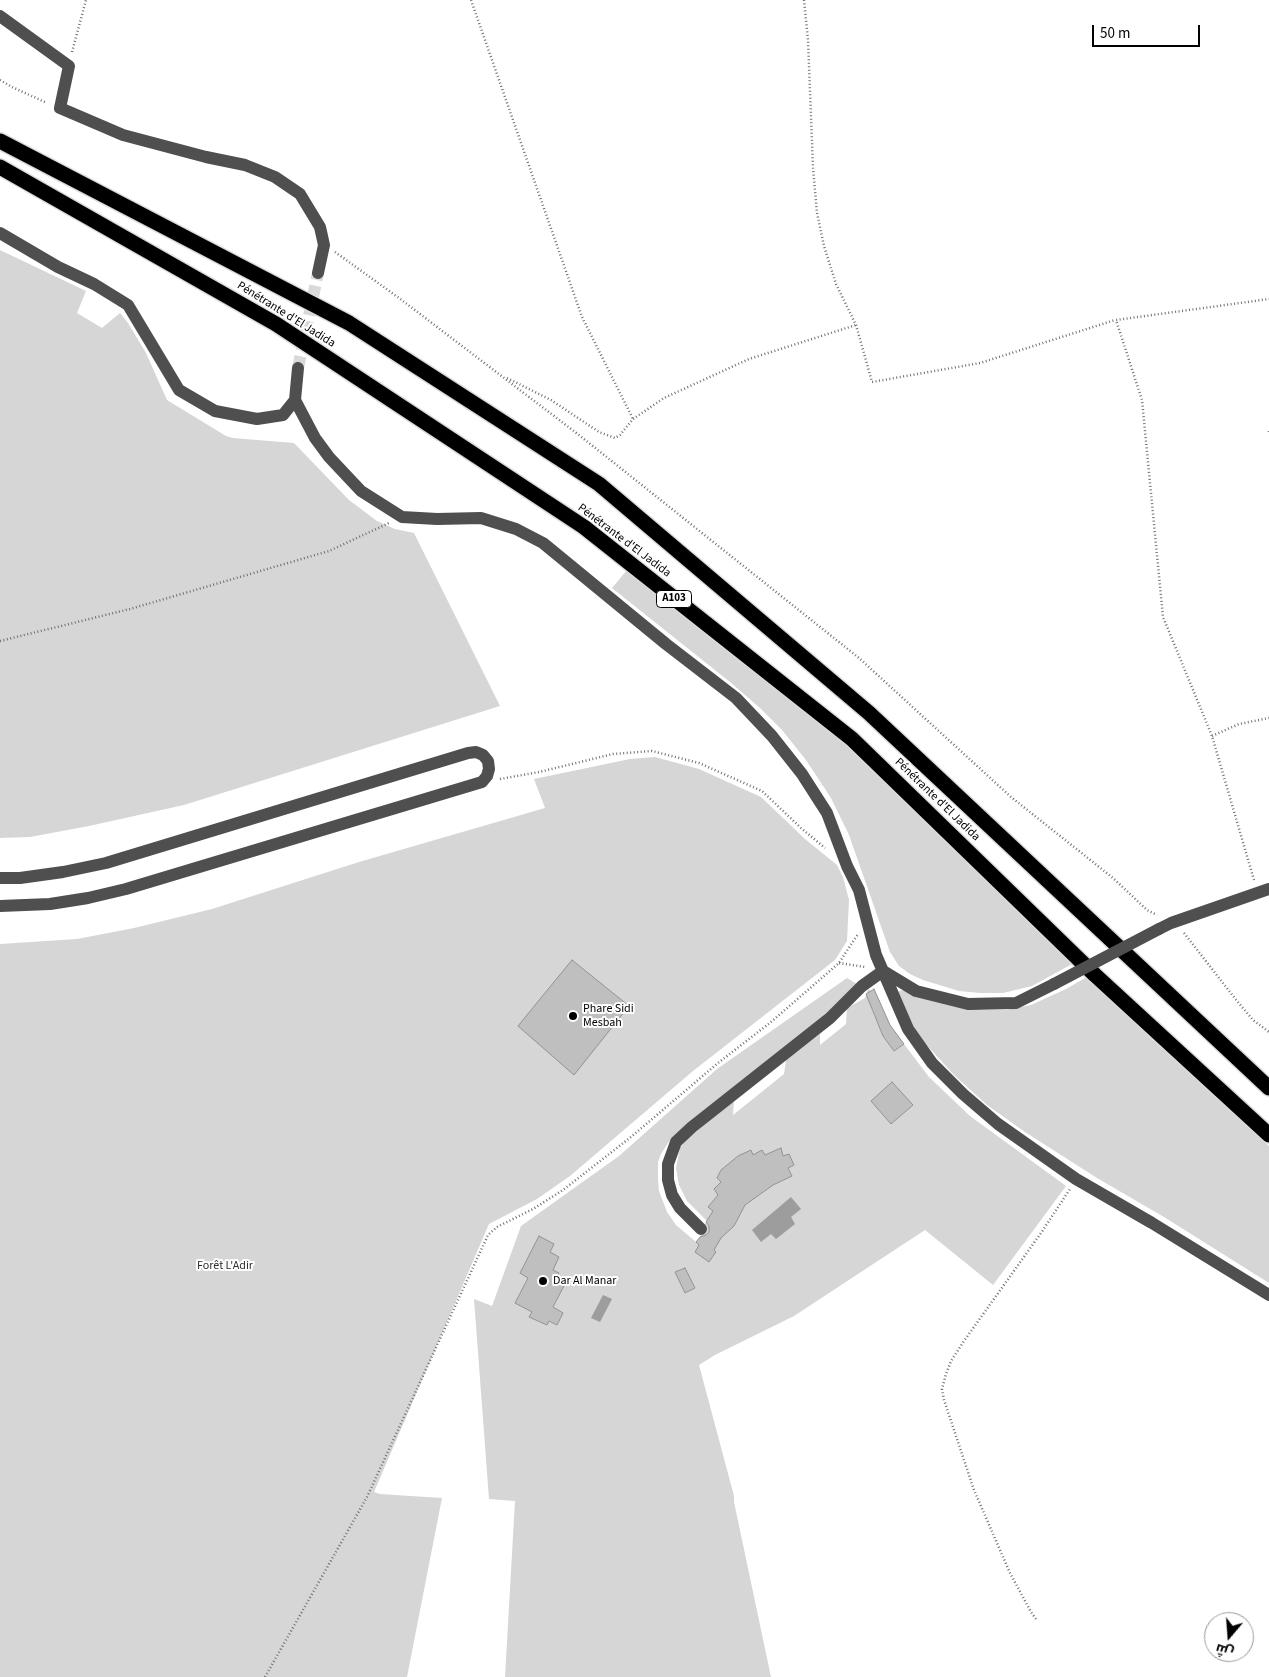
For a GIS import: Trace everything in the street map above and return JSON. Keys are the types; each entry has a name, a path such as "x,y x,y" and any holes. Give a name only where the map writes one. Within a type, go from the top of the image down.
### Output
{"highway":[{"name":"Pénétrante d'El Jadida","path":"0,141 350,323 599,484 869,713 1269,1088"},
{"name":"Pénétrante d'El Jadida","path":"0,167 276,324 584,527 852,739 1095,975 1269,1135"}],"street":[{"path":"0,16 69,66 60,108 123,135 206,157 245,165 275,177 300,194 320,227 324,245 318,273"},
{"path":"0,233 58,267 94,284 128,305 179,390 215,411 257,419 283,415 295,400 298,368"},
{"path":"295,400 329,457 361,491 402,517 436,519 481,518 516,529 542,543 666,644 736,698 766,730 802,774 827,813 847,866 859,890 882,971 908,1029 932,1063 963,1094 998,1124 1076,1179 1269,1295"},
{"path":"0,878 63,872 106,863 468,753 476,752 488,762 487,776 482,782 126,889 50,904 0,906"},
{"path":"882,971 916,991 968,1004 1016,1003 1171,923 1264,891"},
{"path":"701,1229 680,1208 672,1195 668,1180 668,1164 676,1142 699,1121 830,1018 862,986 882,971"}],"path":[{"path":"69,66 86,0"},
{"path":"471,0 582,317 633,419"},
{"path":"804,0 808,40 813,168 817,213 824,246 836,284 856,325 872,382 980,363 1116,320 1269,299"},
{"path":"0,80 60,108"},
{"path":"324,245 399,298 586,441 859,658 1012,796 1113,878 1146,910 1182,930 1253,1020 1269,1032"},
{"path":"1116,320 1142,400 1163,617 1212,736 1264,891"},
{"path":"500,375 550,400 608,437 614,438 620,435 633,419 664,398 749,359 856,325"},
{"path":"0,642 130,609 329,551 402,517"},
{"path":"1212,736 1239,724 1269,718"},
{"path":"482,782 539,772 613,754 652,751 698,764 762,791 801,828 847,866"},
{"path":"265,1677 367,1498 488,1235 497,1227 563,1190 771,1022 839,963 866,920"},
{"path":"839,963 882,971"},
{"path":"1036,1619 1030,1612 1010,1574 974,1490 942,1389 951,1362 964,1341 1041,1233 1076,1179"}],"green space":[{"path":"0,250 86,291 77,313 102,328 120,313 146,353 167,400 226,436 294,443 349,500 377,521 395,529 414,533 500,706 184,805 30,837 0,838"},
{"path":"627,570 849,747 1074,963 1032,986 1003,993 959,991 923,980 899,966 890,952 849,835 831,798 806,760 782,730 760,708 612,588"},
{"name":"Forêt L'Adir","path":"655,757 699,769 761,797 805,839 837,865 843,877 849,900 847,941 835,960 693,1071 570,1176 537,1199 489,1224 374,1492 442,1498 407,1677 0,1677 0,944 77,939 134,928 212,909 359,862 545,808 534,779 630,759"},
{"path":"1087,977 1269,1146 1269,1283 1164,1217 1097,1178 987,1105 954,1075 924,1042 908,1019 898,994 899,991 904,990 983,1010 1007,1010 1031,1005"},
{"path":"847,978 857,984 835,1008 690,1121 668,1143 658,1162 659,1191 667,1212 676,1225 696,1242 702,1234 699,1232 707,1221 687,1201 679,1185 676,1168 680,1148 684,1143 711,1118 734,1101 733,1115 784,1074 786,1060 820,1034 820,1045 846,1024 847,1008 865,998 868,989 876,994 880,1002 871,1007 883,1036 894,1051 904,1044 929,1077 970,1116 1066,1186 993,1285 925,1230 794,1316 715,1355 699,1365 734,1496 771,1677 505,1677 515,1501 489,1499 474,1299 492,1306 521,1226 619,1156 717,1069"}],"shaded area":[{"path":"791,1197 801,1209 791,1217 795,1224 776,1239 771,1234 761,1242 752,1230"},
{"path":"603,1295 612,1299 600,1322 591,1318"}],"building":[{"name":"Phare Sidi Mesbah","path":"572,960 629,1006 574,1075 518,1026"},
{"path":"874,989 890,1025 904,1044 894,1051 883,1036 866,994"},
{"path":"892,1082 913,1105 891,1124 871,1101"},
{"path":"781,1148 783,1156 789,1154 794,1165 788,1168 792,1176 773,1185 745,1205 734,1226 721,1238 714,1250 716,1252 709,1262 695,1252 699,1245 696,1242 700,1237 709,1232 709,1226 706,1222 713,1211 708,1207 718,1195 714,1189 721,1182 717,1178 721,1170 738,1156 751,1150 753,1155 762,1150 765,1155"},
{"name":"Dar Al Manar","path":"539,1236 554,1244 550,1252 559,1257 553,1270 559,1273 556,1279 565,1284 553,1307 563,1313 557,1325 549,1321 547,1325 529,1317 532,1312 515,1303 528,1278 520,1273"},
{"path":"685,1268 695,1288 685,1293 675,1272"}],"tunnel":[{"path":"298,368 318,273"}],"place":[{"name":"Phare Sidi Mesbah","path":"573,1016"},
{"name":"Dar Al Manar","path":"543,1281"}]}
